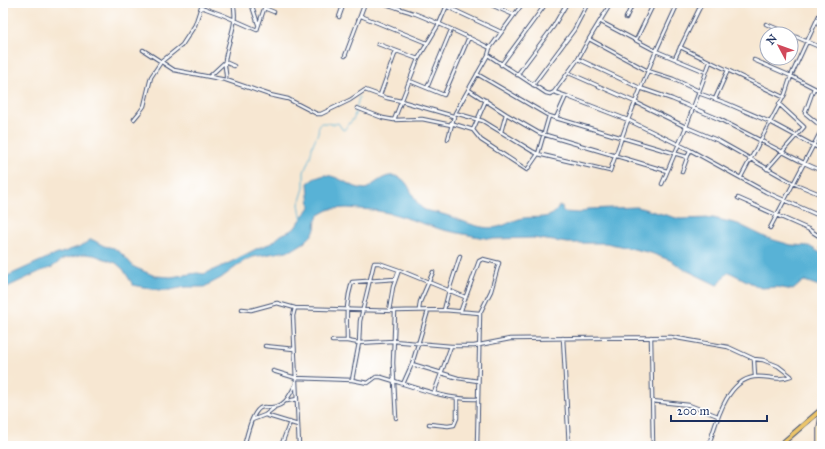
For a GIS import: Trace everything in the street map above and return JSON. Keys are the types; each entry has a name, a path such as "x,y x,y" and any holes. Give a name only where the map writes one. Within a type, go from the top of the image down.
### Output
{"main road":[{"path":"779,446 822,410"}],"street":[{"path":"226,80 225,62 235,20 233,3"},
{"path":"251,3 252,10 258,24"},
{"path":"134,118 139,114 144,106 150,80 161,62 182,45 195,25 201,7 258,30 258,24 266,3"},
{"path":"339,17 344,3"},
{"path":"345,56 365,3"},
{"path":"383,3 439,24 490,48"},
{"path":"439,3 502,32"},
{"path":"394,120 418,59 439,24 448,3"},
{"path":"487,3 514,15"},
{"path":"448,139 454,114 469,90 488,55 490,48 523,3"},
{"path":"501,64 546,3"},
{"path":"517,75 553,27 567,3"},
{"path":"533,85 574,30 588,3"},
{"path":"554,92 578,59 611,3"},
{"path":"626,18 633,3"},
{"path":"636,40 654,3"},
{"path":"664,3 675,8"},
{"path":"143,50 174,70 226,80 270,95 288,99 317,114 321,114 344,104 365,90 387,98 483,121 538,154 610,171 640,88 678,3"},
{"path":"675,58 702,3"},
{"path":"264,8 274,12"},
{"path":"741,177 783,97 822,9"},
{"path":"360,16 427,43"},
{"path":"601,22 656,51 706,72"},
{"path":"766,24 807,40 822,48"},
{"path":"427,88 451,30"},
{"path":"410,81 444,96 469,37"},
{"path":"590,39 648,71 673,79 698,92 770,122 822,150"},
{"path":"378,44 418,59"},
{"path":"680,47 783,97"},
{"path":"380,95 396,51"},
{"path":"488,55 546,93 550,94 554,92 628,120 690,150 766,192 822,217"},
{"path":"578,59 640,88 672,99 719,119 822,171"},
{"path":"754,60 791,76 822,92"},
{"path":"225,62 234,66"},
{"path":"210,76 225,62"},
{"path":"662,184 686,127 710,62"},
{"path":"715,99 728,70"},
{"path":"568,73 719,141 793,183 822,194"},
{"path":"477,74 549,116 687,157"},
{"path":"770,228 822,128 805,112 814,88"},
{"path":"469,90 533,130 667,171"},
{"path":"556,118 566,96"},
{"path":"473,130 486,100"},
{"path":"767,169 804,127 779,104"},
{"path":"357,108 383,118 394,120 422,120 451,124 473,130 481,140 526,170 538,154 549,116"},
{"path":"501,132 506,114"},
{"path":"682,172 690,150"},
{"path":"738,198 808,229 822,238"},
{"path":"820,247 822,242"},
{"path":"444,310 460,256"},
{"path":"461,310 480,260 483,259 499,263 491,291 480,313 477,446"},
{"path":"352,380 359,343 362,310 375,262 399,270 465,297"},
{"path":"389,311 392,287 399,270"},
{"path":"419,310 420,302 433,272"},
{"path":"347,341 346,303 352,282 395,279"},
{"path":"242,309 251,310 276,303 296,308 389,311 461,310 480,313"},
{"path":"296,308 293,316 299,446"},
{"path":"395,311 393,342 396,418"},
{"path":"403,384 419,344 428,311"},
{"path":"332,341 474,346 510,339 651,336 671,337 728,347 754,359 763,360 778,366 791,376 778,379 755,377 740,383 723,404 710,441"},
{"path":"651,336 653,446"},
{"path":"563,338 569,446"},
{"path":"265,346 294,349"},
{"path":"434,393 451,346"},
{"path":"754,359 755,377"},
{"path":"412,364 442,374 478,381"},
{"path":"273,372 296,378 352,380 368,383 378,377 434,393 457,398 477,399"},
{"path":"286,401 296,382"},
{"path":"429,424 448,426 454,425 457,418 457,398"},
{"path":"252,420 265,415 286,401 297,399"},
{"path":"652,401 689,405 718,416"},
{"path":"244,446 252,420 259,409 263,407 275,407"},
{"path":"819,446 819,429 822,410"},
{"path":"265,415 298,425"},
{"path":"280,446 290,422"}],"water":[{"path":"325,175 331,176 356,187 366,189 387,176 395,176 401,178 405,182 420,207 425,210 440,213 477,226 491,228 524,218 549,216 556,211 559,206 562,206 563,212 580,213 588,209 637,207 680,219 713,218 738,224 767,238 791,245 809,246 822,254 822,287 805,281 793,290 777,287 761,288 729,272 717,285 682,268 672,261 651,253 606,243 568,243 533,238 492,239 443,230 394,214 373,210 347,208 330,209 319,215 312,235 305,242 292,250 253,257 244,261 221,278 204,287 185,287 170,290 159,290 133,285 123,269 116,263 94,255 84,254 63,259 51,268 41,271 3,289 3,278 47,258 81,246 90,240 104,246 114,248 134,267 155,276 171,277 197,273 204,274 258,248 272,243 281,235 294,229 310,207 308,183 315,178"}],"waterway":[{"path":"302,221 299,204 304,188 304,172 318,133 319,124 338,123 344,130 354,118 359,97"}]}
